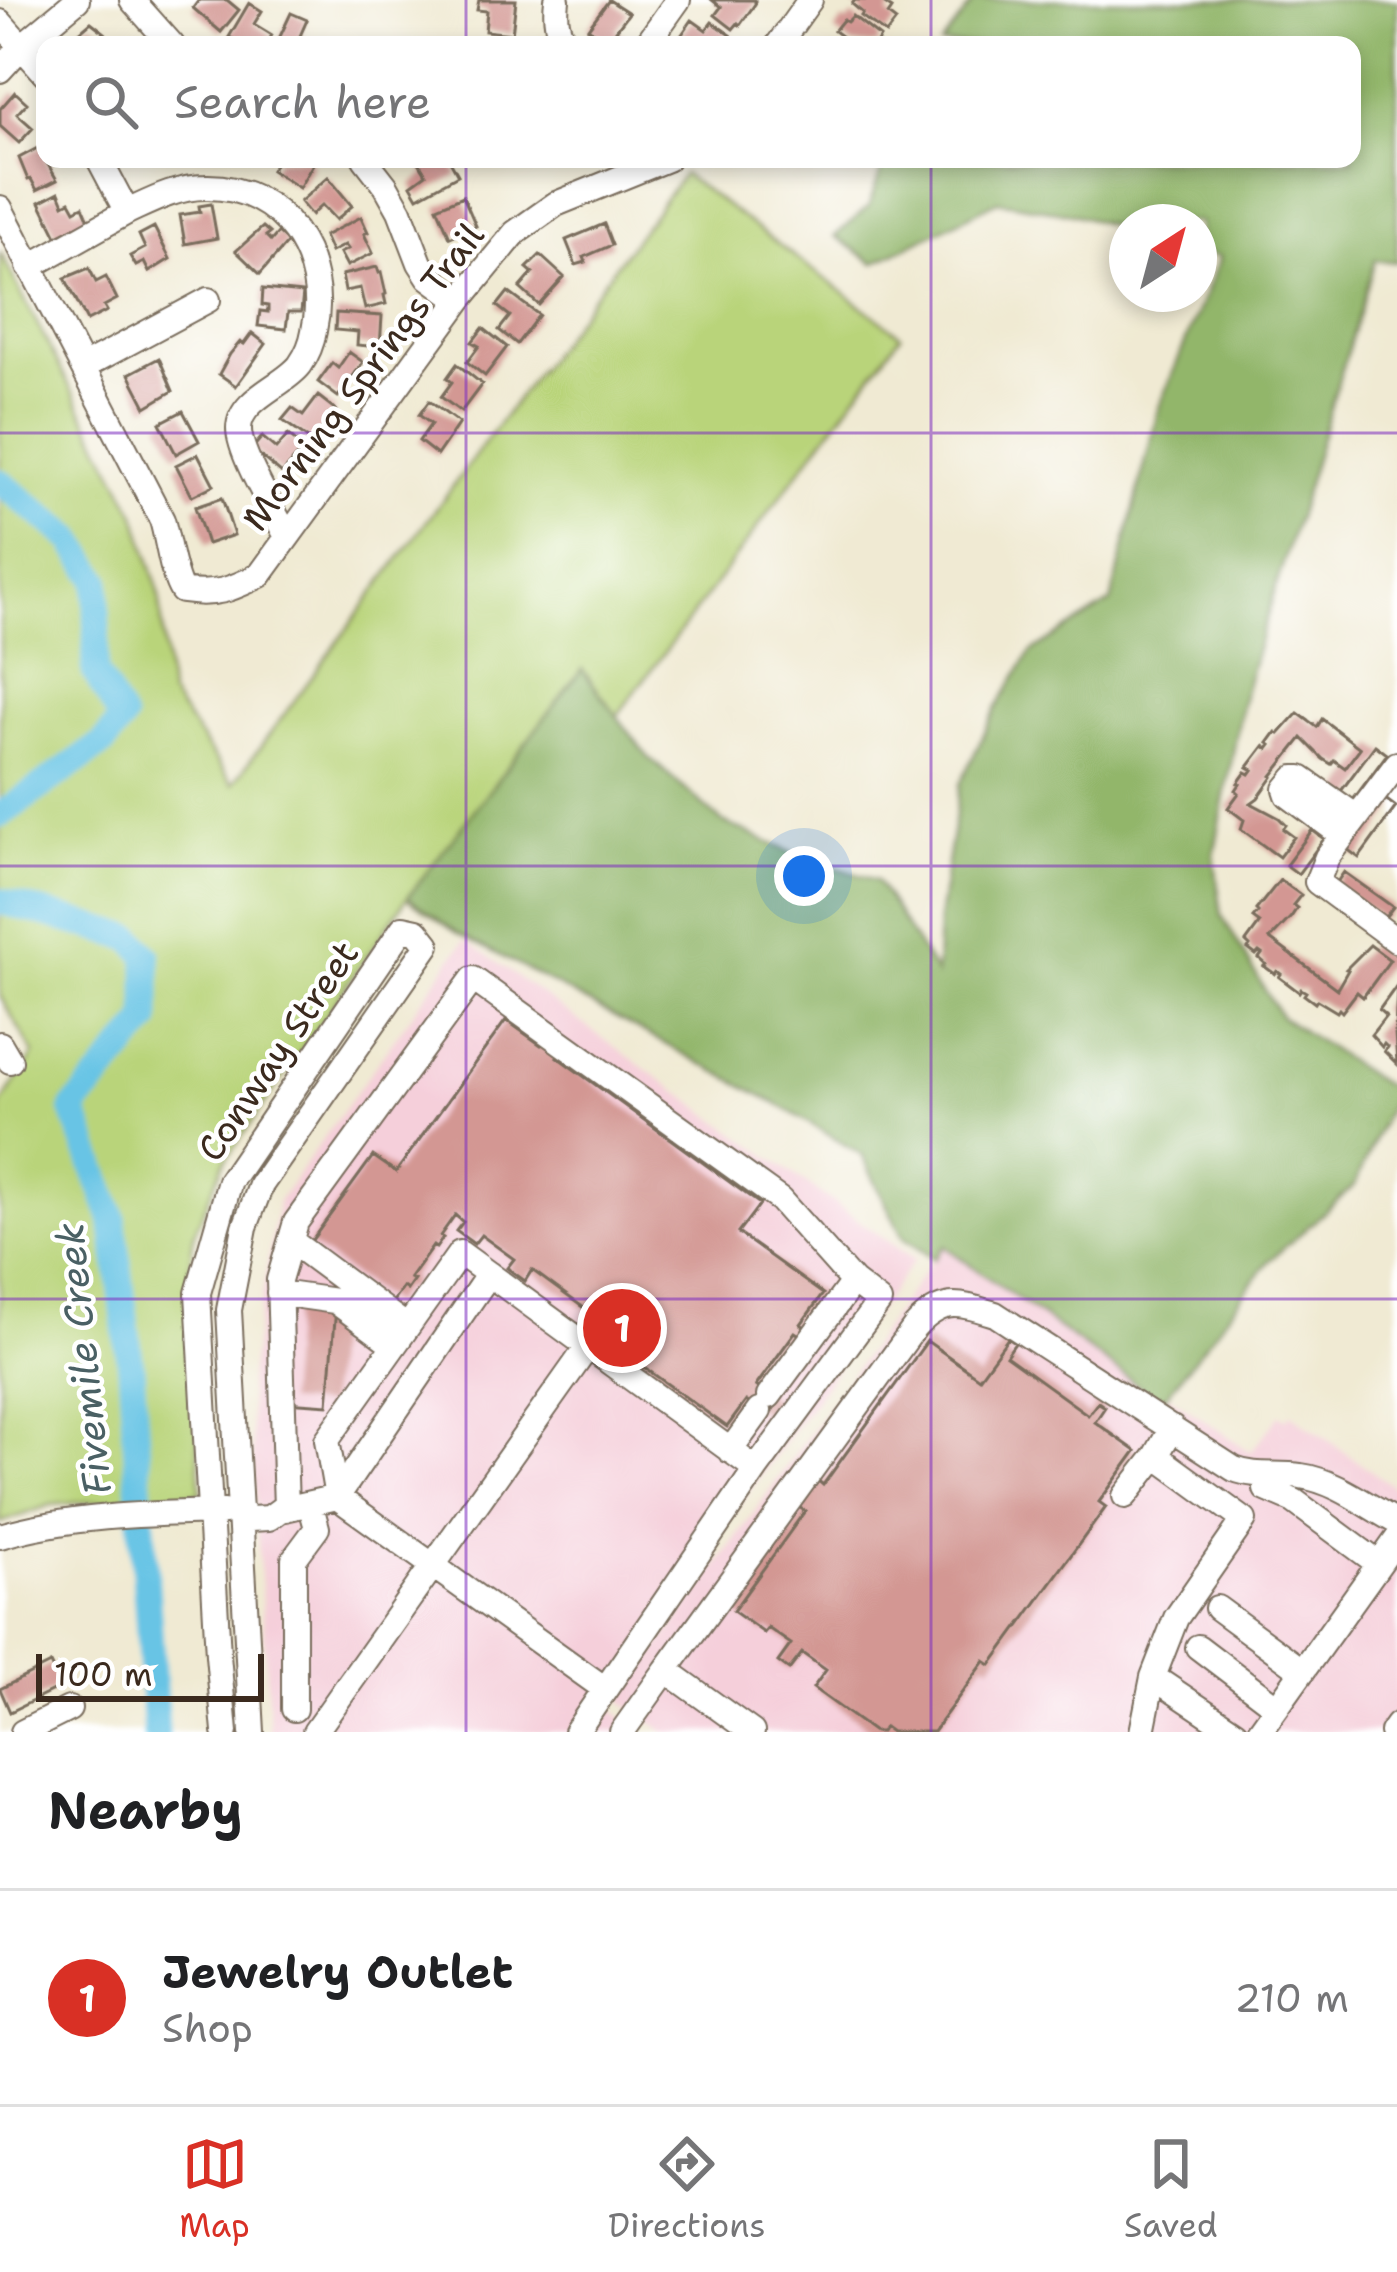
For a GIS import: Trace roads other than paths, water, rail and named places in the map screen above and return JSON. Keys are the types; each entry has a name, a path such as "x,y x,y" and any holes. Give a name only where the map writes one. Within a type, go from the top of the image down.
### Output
{"street":[{"path":"0,70 77,0"},
{"path":"132,0 164,36"},
{"path":"557,0 560,36"},
{"path":"652,36 678,0"},
{"path":"784,36 810,0"},
{"path":"0,22 36,63"},
{"path":"104,168 127,212"},
{"path":"372,168 400,211 429,277 460,300"},
{"name":"Morning Springs Trail","path":"83,367 162,520 176,583 182,591 209,595 235,588 260,575 460,300 515,233 556,204 645,168"},
{"path":"29,267 127,212 171,193 203,187 236,190 272,207 292,226 309,252 318,288 312,341 299,366 247,408 238,425 242,447 287,537"},
{"path":"0,208 83,367 208,300"},
{"path":"1397,764 1327,857 1317,882 1397,941"},
{"name":"Conway Street","path":"211,1512 198,1293 230,1181 403,928 417,931 428,946 261,1185 245,1227 229,1310 239,1511"},
{"path":"294,1708 294,1559 317,1528 292,1508 279,1280 296,1222 473,979 780,1200 853,1282 879,1302 756,1468 576,1732"},
{"path":"291,1240 400,1336"},
{"path":"605,1689 337,1497 327,1440 460,1253 756,1468"},
{"path":"0,1536 76,1520 239,1511 250,1519 269,1518 337,1497 489,1274"},
{"path":"730,1451 853,1282"},
{"path":"279,1293 334,1301 400,1336"},
{"path":"624,1731 932,1308 960,1304 995,1314 1234,1469 1270,1483 1379,1564"},
{"path":"315,1732 590,1345"},
{"path":"1125,1496 1172,1428"},
{"path":"1156,1456 1244,1520"},
{"path":"1142,1732 1153,1677 1176,1618 1270,1483 1300,1476 1329,1484 1397,1522"},
{"path":"239,1511 252,1732"},
{"path":"211,1512 225,1732"},
{"path":"1259,1732 1397,1539"},
{"path":"1217,1608 1303,1671"},
{"path":"1198,1646 1277,1707"},
{"path":"666,1670 752,1732"},
{"path":"1153,1677 1235,1732"},
{"path":"23,1732 69,1709"}],"waterway":[{"name":"Fivemile Creek","path":"0,482 72,539 98,580 95,672 122,720 104,743 0,815"},
{"name":"Fivemile Creek","path":"0,901 132,938 148,956 148,1021 73,1109 113,1218 131,1368 156,1732"}],"place":[{"name":"Jewelry Outlet","path":"622,1328"}]}
